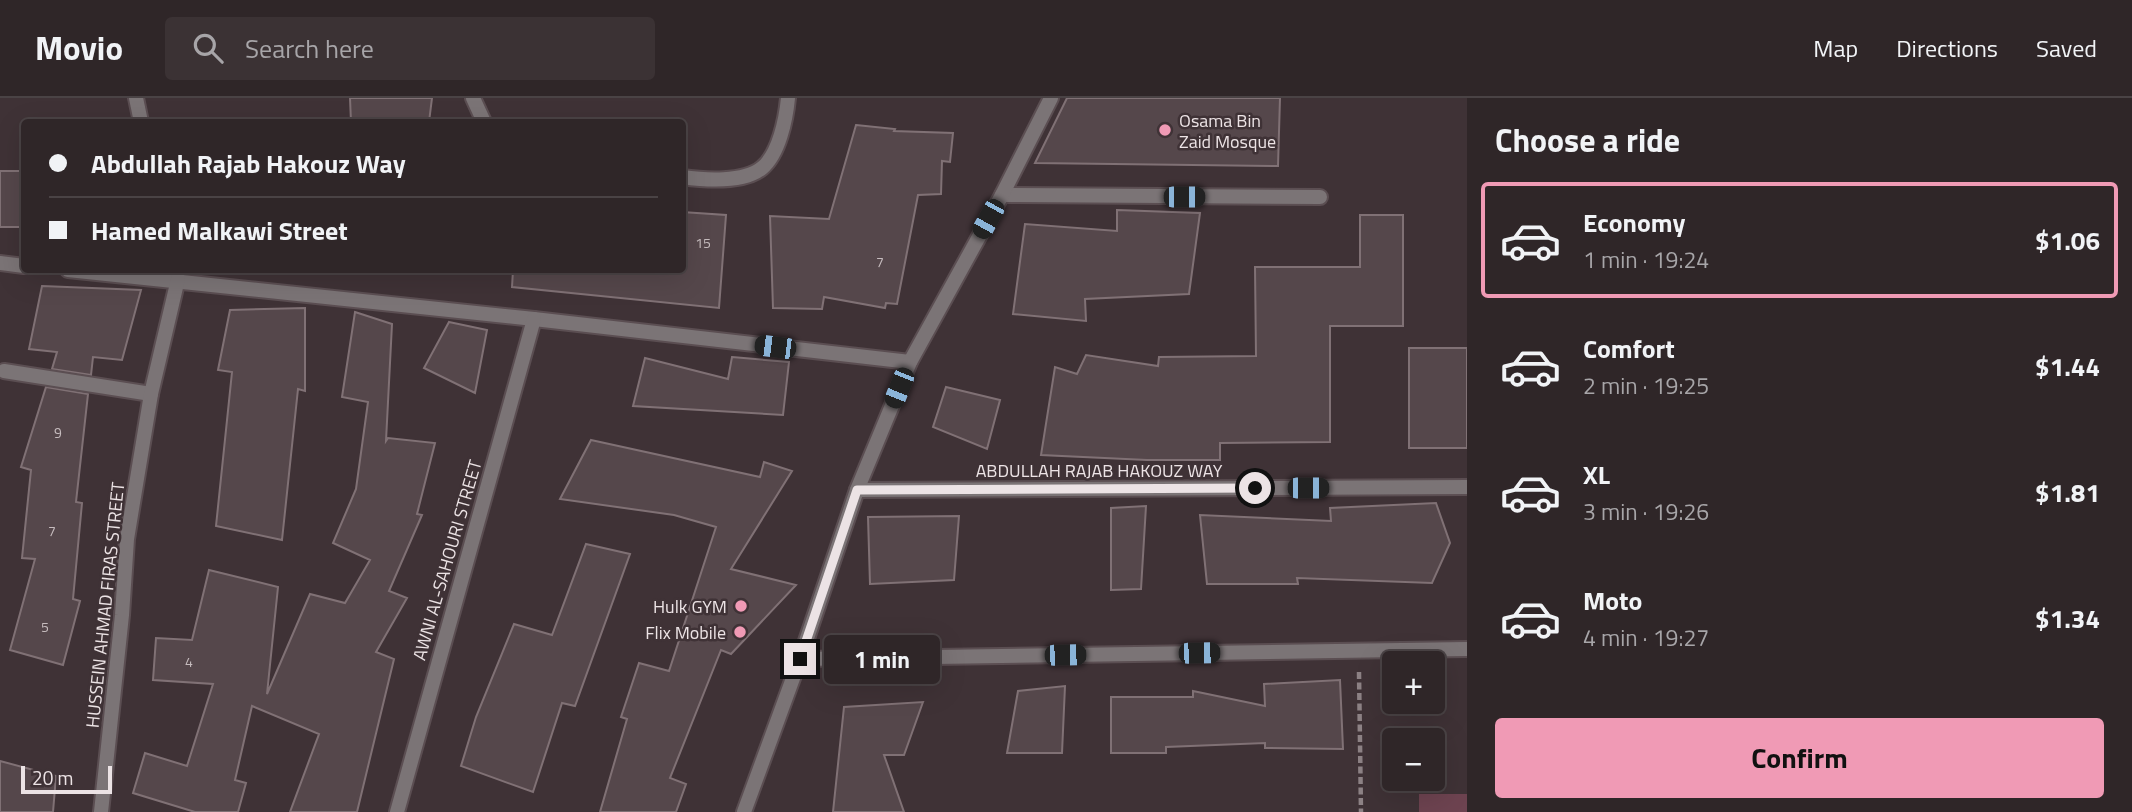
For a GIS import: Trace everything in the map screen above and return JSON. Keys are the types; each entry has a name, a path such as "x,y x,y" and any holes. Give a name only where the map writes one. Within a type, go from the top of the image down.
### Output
{"street":[{"path":"136,98 140,119"},
{"path":"472,98 482,119"},
{"path":"686,177 738,179 762,168 778,145 788,98"},
{"path":"744,812 800,659 857,490 909,362 1002,195 1051,98"},
{"path":"1002,195 1321,197"},
{"path":"0,263 21,265"},
{"path":"150,273 177,274 909,362"},
{"name":"HUSSEIN AHMAD FIRAS STREET","path":"101,812 122,615 127,540 151,394 177,274"},
{"name":"AWNI AL-SAHOURI STREET","path":"397,812 534,318"},
{"path":"4,371 151,394"},
{"name":"ABDULLAH RAJAB HAKOUZ WAY","path":"857,490 1467,487"},
{"path":"800,659 1467,649"}],"path":[{"path":"1358,650 1361,812"}],"shaded area":[{"path":"1419,794 1467,794 1467,812 1419,812"}],"building":[{"path":"350,98 432,98 429,119 351,119"},
{"name":"Osama Bin Zaid Mosque","path":"1067,98 1280,98 1278,166 1035,163"},
{"path":"856,125 895,129 894,131 953,133 950,162 942,161 941,194 918,195 897,304 886,303 885,308 824,297 822,309 773,308 770,216 829,219"},
{"path":"0,171 21,171 21,227 0,227"},
{"path":"1117,210 1200,213 1189,294 1085,299 1086,321 1013,314 1025,224 1117,231"},
{"path":"686,212 726,215 719,308 512,287 513,273 686,273"},
{"path":"1360,215 1403,215 1403,326 1330,326 1330,442 1220,443 1220,460 1041,455 1055,367 1077,374 1086,355 1158,366 1159,357 1256,356 1255,267 1360,267"},
{"path":"42,286 141,290 122,360 93,357 91,375 52,369 57,352 29,349"},
{"path":"305,308 305,391 298,389 282,540 216,526 232,372 218,370 230,310"},
{"path":"355,312 392,324 386,441 388,438 435,443 417,514 422,515 389,591 407,598 376,652 394,659 357,812 290,812 319,734 252,706 235,780 246,783 238,812 195,812 133,793 145,753 187,766 213,684 153,680 156,638 192,640 209,570 278,587 267,694 310,594 345,603 370,560 333,543 356,489 368,402 342,397"},
{"path":"449,322 487,330 475,393 424,368"},
{"path":"1409,348 1467,348 1467,448 1409,448"},
{"path":"732,357 789,362 783,415 633,406 645,358 728,379"},
{"path":"46,387 88,394 76,502 82,503 73,599 80,601 63,665 10,650 35,559 22,558 31,470 21,467"},
{"path":"946,387 1000,400 987,449 933,427"},
{"path":"591,440 760,477 764,462 792,471 731,569 796,585 731,654 721,650 670,778 686,784 676,812 600,812 627,719 621,717 639,663 669,671 716,527 674,515 560,499"},
{"path":"1436,503 1450,543 1432,583 1297,578 1298,584 1207,584 1200,515 1331,521 1330,508"},
{"path":"1146,506 1141,589 1111,590 1111,508"},
{"path":"959,516 954,580 870,584 868,517"},
{"path":"586,544 630,554 575,706 562,703 533,792 461,766 476,717 514,624 552,635"},
{"path":"1340,680 1343,749 1265,748 1265,743 1166,747 1166,753 1111,753 1111,697 1193,697 1193,691 1265,706 1264,684"},
{"path":"1065,686 1062,753 1007,753 1018,691"},
{"path":"923,702 904,755 884,755 904,812 833,812 844,707"},
{"path":"0,761 56,776 53,812 0,812"}],"place":[{"name":"Osama Bin Zaid Mosque","path":"1165,130"},
{"name":"Hulk GYM","path":"741,606"},
{"name":"Flix Mobile","path":"740,632"}],"route":[{"path":"800,659 857,490 1255,488"}]}
